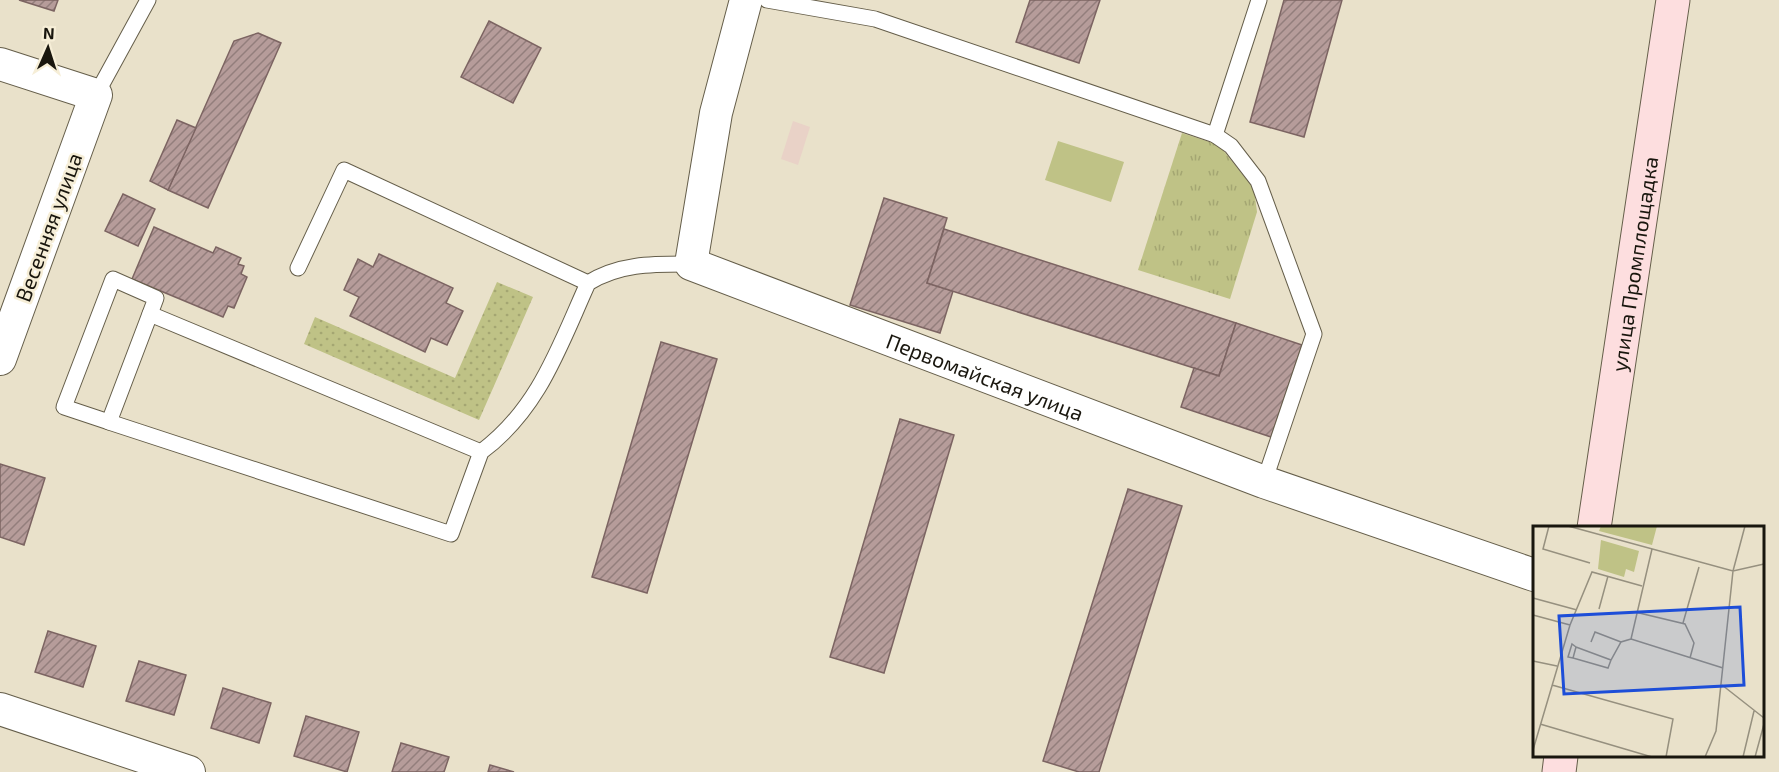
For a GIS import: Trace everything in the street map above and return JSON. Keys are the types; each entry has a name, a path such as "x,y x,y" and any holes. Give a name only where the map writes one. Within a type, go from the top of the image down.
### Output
{"street":[{"path":"691,264 716,113 746,0"},
{"name":"улица Промплощадка","path":"1594,526 1673,0"},
{"path":"0,64 96,95"},
{"name":"Весенняя улица","path":"0,359 96,95"},
{"name":"Первомайская улица","path":"691,264 1264,482 1533,575"},
{"path":"0,709 189,772"}],"lane":[{"path":"96,95 148,0"},
{"path":"767,0 875,19 1215,135 1231,146 1258,181 1314,334 1264,482"},
{"path":"1215,135 1259,0"},
{"path":"298,268 344,170 588,283"},
{"path":"109,422 156,298 113,279 64,406 109,422 451,534 481,452 502,436 540,389 588,283 621,267 691,264"},
{"path":"150,314 481,452"}],"shaded area":[{"path":"793,121 810,127 798,165 781,159"}],"green space":[{"path":"1182,133 1219,145 1254,189 1257,212 1230,299 1138,270"},
{"path":"1058,141 1124,162 1111,202 1045,180"},
{"path":"497,282 533,297 479,420 304,344 315,317 455,378"}],"building":[{"path":"19,0 58,0 54,11"},
{"path":"1030,0 1100,0 1079,63 1016,42"},
{"path":"1284,0 1342,0 1304,137 1250,122"},
{"path":"489,21 541,48 513,103 461,77"},
{"path":"258,33 281,43 208,208 168,190 234,41"},
{"path":"177,120 196,128 168,190 150,181"},
{"path":"123,194 155,209 138,246 105,231"},
{"path":"884,198 947,218 927,283 953,291 940,333 850,305"},
{"path":"154,227 213,253 216,247 241,258 238,264 244,266 241,274 247,277 234,308 228,306 223,317 132,279"},
{"path":"944,229 1236,323 1219,376 927,283"},
{"path":"379,254 453,288 446,303 463,311 447,345 431,338 425,352 350,316 359,297 344,290 358,259 373,267"},
{"path":"1236,323 1302,345 1271,437 1181,407 1194,368 1219,376"},
{"path":"661,342 717,359 647,593 592,577"},
{"path":"900,419 954,435 884,673 830,657"},
{"path":"0,464 45,478 24,545 0,537"},
{"path":"1128,489 1182,506 1099,772 1079,772 1043,761"},
{"path":"48,631 96,646 83,687 35,672"},
{"path":"139,661 186,675 174,715 126,701"},
{"path":"223,688 271,703 259,743 211,728"},
{"path":"306,716 359,732 347,772 294,756"},
{"path":"401,743 449,757 444,772 392,772"},
{"path":"490,765 514,772 488,772"}]}
